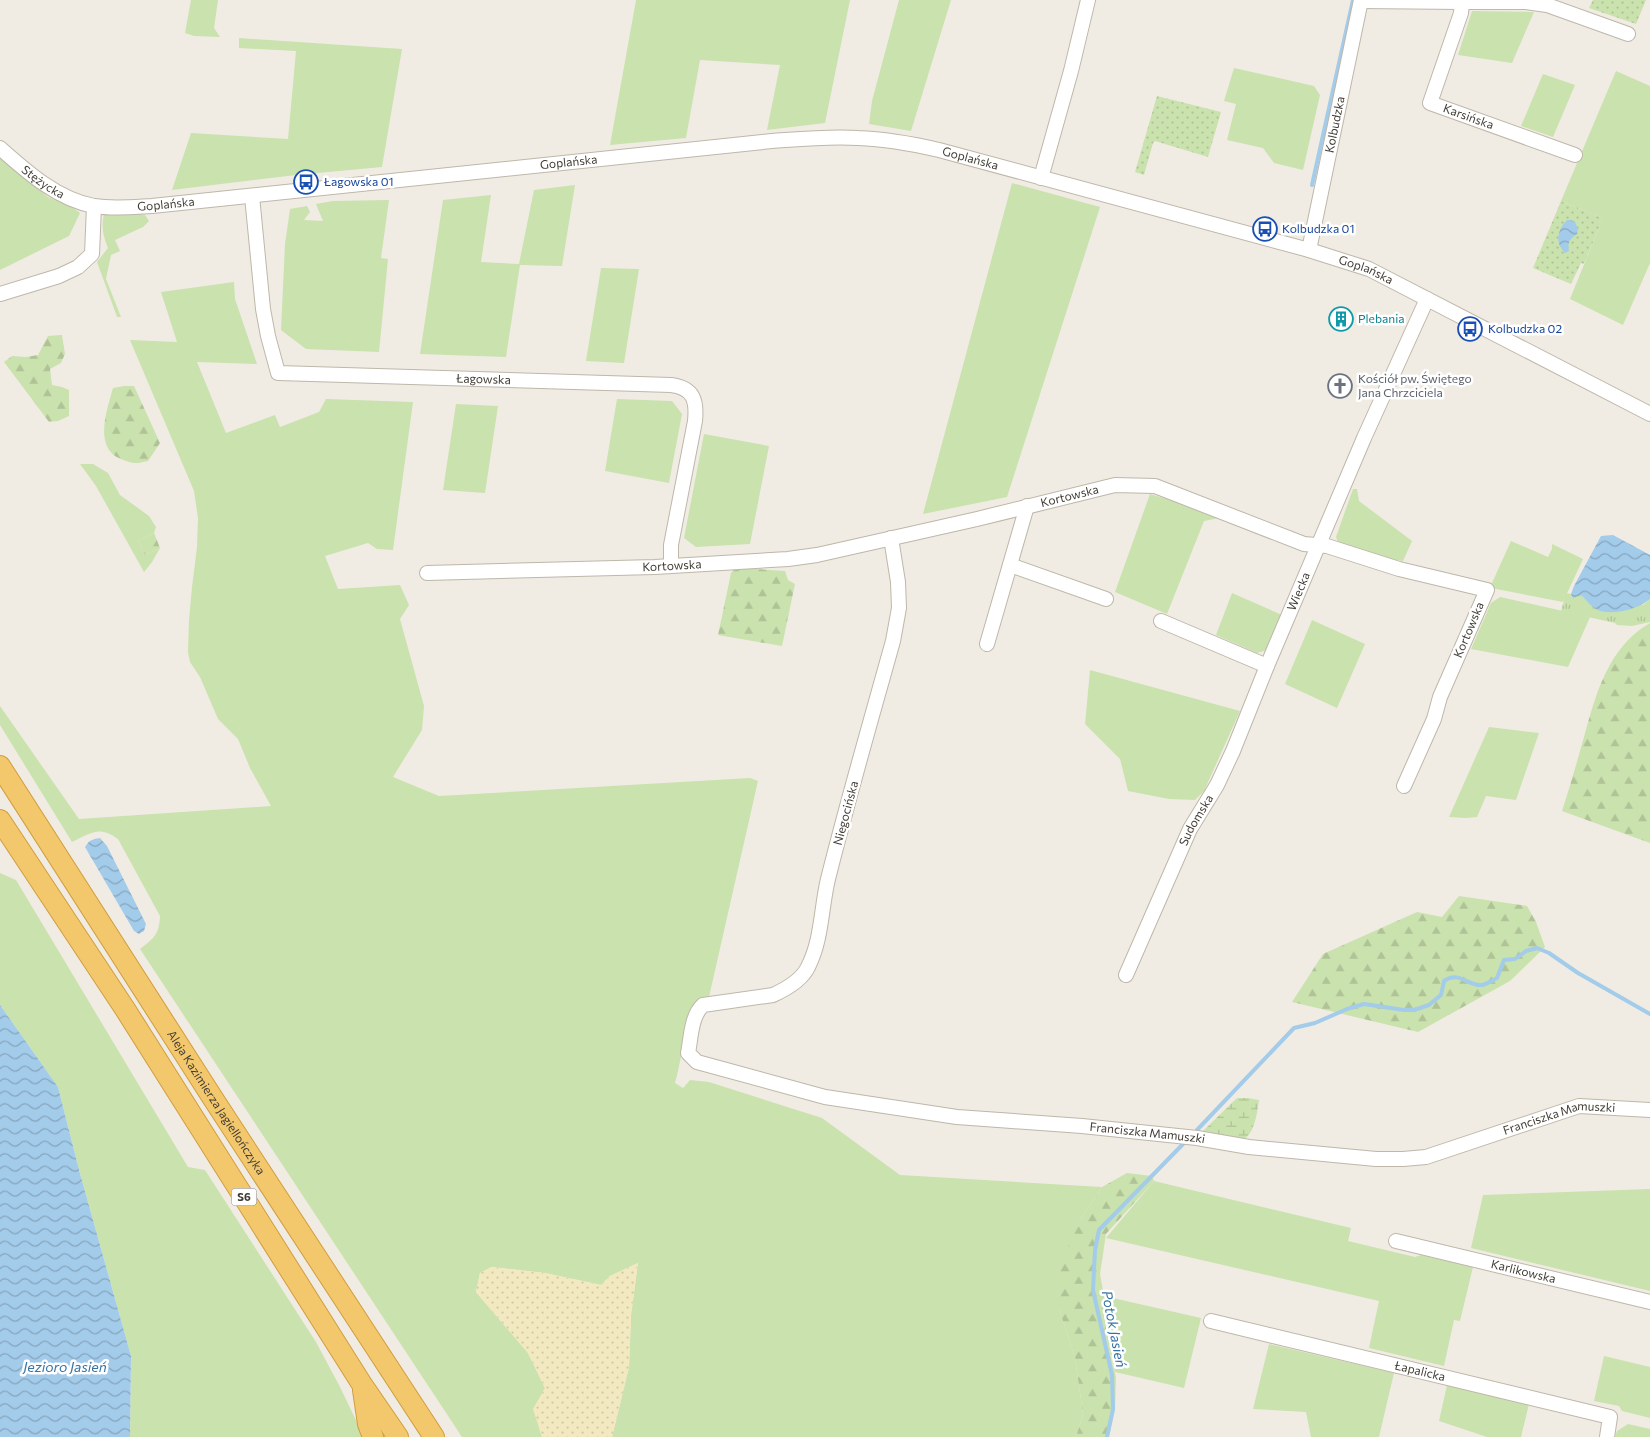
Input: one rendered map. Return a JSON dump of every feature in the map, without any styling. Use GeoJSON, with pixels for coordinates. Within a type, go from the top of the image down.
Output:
{"type":"FeatureCollection","features":[{"type":"Feature","properties":{"kind":"highway","name":"Aleja Kazimierza Jagiellończyka"},"geometry":{"type":"LineString","coordinates":[[0,766],[434,1437]]}},
{"type":"Feature","properties":{"kind":"highway","name":"S6"},"geometry":{"type":"LineString","coordinates":[[0,820],[125,1009],[363,1386],[398,1437]]}},
{"type":"Feature","properties":{"kind":"highway"},"geometry":{"type":"LineString","coordinates":[[363,1386],[368,1424],[373,1437]]}},
{"type":"Feature","properties":{"kind":"street"},"geometry":{"type":"LineString","coordinates":[[1041,178],[1071,71],[1088,0]]}},
{"type":"Feature","properties":{"kind":"street"},"geometry":{"type":"LineString","coordinates":[[1361,0],[1526,2],[1547,5],[1628,34]]}},
{"type":"Feature","properties":{"kind":"street","name":"Kolbudzka"},"geometry":{"type":"LineString","coordinates":[[1309,250],[1361,0]]}},
{"type":"Feature","properties":{"kind":"street","name":"Karsińska"},"geometry":{"type":"LineString","coordinates":[[1462,2],[1461,13],[1430,103],[1576,155]]}},
{"type":"Feature","properties":{"kind":"street","name":"Goplańska"},"geometry":{"type":"LineString","coordinates":[[94,206],[119,208],[152,206],[772,141],[858,138],[911,144],[1309,250],[1369,269],[1650,414]]}},
{"type":"Feature","properties":{"kind":"street","name":"Stężycka"},"geometry":{"type":"LineString","coordinates":[[0,148],[38,180],[58,192],[94,206]]}},
{"type":"Feature","properties":{"kind":"street","name":"Łagowska"},"geometry":{"type":"LineString","coordinates":[[252,196],[263,310],[278,372],[671,385],[690,392],[696,408],[695,421],[671,545],[671,566]]}},
{"type":"Feature","properties":{"kind":"street"},"geometry":{"type":"LineString","coordinates":[[0,294],[59,276],[78,267],[92,254],[94,206]]}},
{"type":"Feature","properties":{"kind":"street","name":"Wiecka"},"geometry":{"type":"LineString","coordinates":[[1267,666],[1376,412],[1427,299]]}},
{"type":"Feature","properties":{"kind":"street","name":"Kortowska"},"geometry":{"type":"LineString","coordinates":[[427,573],[671,566],[788,559],[817,555],[1115,485],[1155,486],[1304,544],[1327,546],[1399,569],[1486,590],[1440,697],[1434,719],[1404,786]]}},
{"type":"Feature","properties":{"kind":"street"},"geometry":{"type":"LineString","coordinates":[[987,644],[1027,506]]}},
{"type":"Feature","properties":{"kind":"street","name":"Niegocińska"},"geometry":{"type":"LineString","coordinates":[[698,1010],[703,1005],[773,994],[783,990],[799,979],[808,968],[817,944],[830,870],[893,641],[899,608],[898,582],[892,538]]}},
{"type":"Feature","properties":{"kind":"street"},"geometry":{"type":"LineString","coordinates":[[1010,565],[1106,599]]}},
{"type":"Feature","properties":{"kind":"street"},"geometry":{"type":"LineString","coordinates":[[1161,621],[1267,666]]}},
{"type":"Feature","properties":{"kind":"street","name":"Sudomska"},"geometry":{"type":"LineString","coordinates":[[1126,975],[1190,828],[1217,785],[1233,751],[1267,666]]}},
{"type":"Feature","properties":{"kind":"street","name":"Franciszka Mamuszki"},"geometry":{"type":"LineString","coordinates":[[698,1010],[688,1053],[696,1062],[825,1097],[957,1117],[1082,1126],[1197,1138],[1249,1147],[1403,1160],[1426,1157],[1579,1106],[1650,1110]]}},
{"type":"Feature","properties":{"kind":"street","name":"Karlikowska"},"geometry":{"type":"LineString","coordinates":[[1396,1241],[1650,1302]]}},
{"type":"Feature","properties":{"kind":"street","name":"Łapalicka"},"geometry":{"type":"LineString","coordinates":[[1211,1321],[1610,1417],[1607,1437]]}},
{"type":"Feature","properties":{"kind":"green space"},"geometry":{"type":"Polygon","coordinates":[[[191,0],[218,0],[214,28],[220,37],[194,36],[185,33],[191,0]]]}},
{"type":"Feature","properties":{"kind":"green space"},"geometry":{"type":"Polygon","coordinates":[[[636,0],[850,0],[825,123],[767,130],[780,65],[700,60],[686,138],[610,145],[636,0]]]}},
{"type":"Feature","properties":{"kind":"green space"},"geometry":{"type":"Polygon","coordinates":[[[899,0],[951,0],[911,131],[869,124],[872,101],[899,0]]]}},
{"type":"Feature","properties":{"kind":"green space"},"geometry":{"type":"Polygon","coordinates":[[[1593,0],[1646,0],[1636,24],[1589,8],[1593,0]]]}},
{"type":"Feature","properties":{"kind":"green space"},"geometry":{"type":"Polygon","coordinates":[[[1472,11],[1534,12],[1512,63],[1458,55],[1472,11]]]}},
{"type":"Feature","properties":{"kind":"green space"},"geometry":{"type":"Polygon","coordinates":[[[239,38],[402,49],[382,167],[172,190],[191,133],[288,139],[296,51],[239,48],[239,38]]]}},
{"type":"Feature","properties":{"kind":"green space"},"geometry":{"type":"Polygon","coordinates":[[[1234,68],[1314,86],[1320,95],[1303,170],[1274,163],[1263,148],[1227,140],[1236,104],[1224,101],[1234,68]]]}},
{"type":"Feature","properties":{"kind":"green space"},"geometry":{"type":"Polygon","coordinates":[[[1616,71],[1650,86],[1650,263],[1623,325],[1570,299],[1603,218],[1561,201],[1616,71]]]}},
{"type":"Feature","properties":{"kind":"green space"},"geometry":{"type":"Polygon","coordinates":[[[1543,74],[1575,85],[1553,137],[1521,126],[1543,74]]]}},
{"type":"Feature","properties":{"kind":"green space"},"geometry":{"type":"Polygon","coordinates":[[[1157,96],[1221,112],[1208,157],[1155,141],[1144,175],[1135,172],[1157,96]]]}},
{"type":"Feature","properties":{"kind":"green space"},"geometry":{"type":"Polygon","coordinates":[[[0,156],[48,197],[80,213],[69,236],[0,270],[0,156]]]}},
{"type":"Feature","properties":{"kind":"green space"},"geometry":{"type":"Polygon","coordinates":[[[1012,183],[1100,207],[1007,497],[923,514],[1012,183]]]}},
{"type":"Feature","properties":{"kind":"green space"},"geometry":{"type":"Polygon","coordinates":[[[575,185],[562,266],[520,265],[506,357],[420,354],[443,200],[491,195],[481,262],[519,264],[534,190],[575,185]]]}},
{"type":"Feature","properties":{"kind":"green space"},"geometry":{"type":"Polygon","coordinates":[[[389,200],[381,258],[388,259],[379,352],[306,349],[281,330],[285,244],[290,209],[307,206],[310,212],[304,220],[323,221],[316,204],[333,201],[389,200]]]}},
{"type":"Feature","properties":{"kind":"green space"},"geometry":{"type":"Polygon","coordinates":[[[1561,201],[1603,218],[1584,264],[1581,263],[1571,284],[1533,268],[1561,201]]]}},
{"type":"Feature","properties":{"kind":"green space"},"geometry":{"type":"Polygon","coordinates":[[[104,214],[141,214],[145,215],[149,221],[143,227],[115,240],[120,251],[111,255],[106,279],[121,317],[117,317],[97,262],[108,248],[103,231],[104,214]]]}},
{"type":"Feature","properties":{"kind":"green space"},"geometry":{"type":"Polygon","coordinates":[[[601,268],[639,269],[624,363],[586,361],[601,268]]]}},
{"type":"Feature","properties":{"kind":"green space"},"geometry":{"type":"Polygon","coordinates":[[[234,282],[235,299],[257,364],[197,362],[226,433],[275,415],[280,427],[319,412],[326,399],[413,402],[393,550],[377,549],[368,543],[325,556],[338,589],[400,585],[409,605],[400,619],[424,706],[422,730],[393,777],[439,796],[750,778],[758,781],[709,997],[696,1005],[692,1013],[675,1083],[683,1088],[690,1080],[709,1082],[822,1118],[900,1175],[1102,1187],[1080,1220],[1059,1309],[1075,1358],[1083,1414],[1076,1437],[612,1437],[629,1367],[631,1315],[638,1263],[610,1276],[601,1285],[545,1273],[492,1267],[480,1273],[476,1292],[528,1353],[545,1388],[534,1409],[542,1437],[462,1437],[140,949],[155,936],[160,916],[118,839],[100,831],[90,833],[72,842],[0,725],[0,706],[79,819],[271,806],[250,768],[238,739],[218,719],[200,677],[190,662],[188,652],[189,620],[197,547],[198,518],[194,491],[130,340],[177,342],[161,292],[234,282]]]}},
{"type":"Feature","properties":{"kind":"green space"},"geometry":{"type":"Polygon","coordinates":[[[62,335],[65,354],[61,363],[50,369],[52,385],[69,390],[69,416],[58,421],[49,422],[4,362],[12,356],[26,357],[38,355],[48,336],[62,335]]]}},
{"type":"Feature","properties":{"kind":"green space"},"geometry":{"type":"Polygon","coordinates":[[[134,386],[160,443],[148,461],[134,463],[125,461],[112,454],[107,446],[104,428],[110,397],[113,388],[134,386]]]}},
{"type":"Feature","properties":{"kind":"green space"},"geometry":{"type":"Polygon","coordinates":[[[617,399],[672,401],[682,414],[669,483],[605,471],[617,399]]]}},
{"type":"Feature","properties":{"kind":"green space"},"geometry":{"type":"Polygon","coordinates":[[[456,404],[498,406],[485,493],[443,490],[456,404]]]}},
{"type":"Feature","properties":{"kind":"green space"},"geometry":{"type":"Polygon","coordinates":[[[704,434],[769,446],[750,544],[696,547],[684,538],[704,434]]]}},
{"type":"Feature","properties":{"kind":"green space"},"geometry":{"type":"Polygon","coordinates":[[[80,464],[93,464],[108,473],[120,495],[149,516],[156,527],[154,533],[138,541],[145,555],[160,548],[144,572],[96,486],[80,464]]]}},
{"type":"Feature","properties":{"kind":"green space"},"geometry":{"type":"Polygon","coordinates":[[[1353,489],[1357,489],[1359,501],[1412,541],[1403,561],[1370,554],[1338,542],[1336,537],[1353,489]]]}},
{"type":"Feature","properties":{"kind":"green space"},"geometry":{"type":"Polygon","coordinates":[[[1150,494],[1219,518],[1204,521],[1167,614],[1115,592],[1150,494]]]}},
{"type":"Feature","properties":{"kind":"green space"},"geometry":{"type":"Polygon","coordinates":[[[154,533],[160,548],[145,555],[138,541],[154,533]]]}},
{"type":"Feature","properties":{"kind":"green space"},"geometry":{"type":"Polygon","coordinates":[[[1511,541],[1548,557],[1552,544],[1583,559],[1563,602],[1491,588],[1476,581],[1492,583],[1511,541]]]}},
{"type":"Feature","properties":{"kind":"green space"},"geometry":{"type":"Polygon","coordinates":[[[735,569],[785,571],[788,580],[795,584],[782,646],[718,635],[731,573],[735,569]]]}},
{"type":"Feature","properties":{"kind":"green space"},"geometry":{"type":"Polygon","coordinates":[[[1232,593],[1282,615],[1267,650],[1257,653],[1216,635],[1232,593]]]}},
{"type":"Feature","properties":{"kind":"green space"},"geometry":{"type":"Polygon","coordinates":[[[1566,593],[1571,594],[1573,597],[1581,595],[1583,597],[1643,605],[1650,599],[1650,622],[1632,626],[1617,625],[1561,611],[1566,593]]]}},
{"type":"Feature","properties":{"kind":"green space"},"geometry":{"type":"Polygon","coordinates":[[[1500,597],[1590,617],[1568,667],[1471,649],[1491,603],[1500,597]]]}},
{"type":"Feature","properties":{"kind":"green space"},"geometry":{"type":"Polygon","coordinates":[[[1312,620],[1365,644],[1337,708],[1285,684],[1312,620]]]}},
{"type":"Feature","properties":{"kind":"green space"},"geometry":{"type":"Polygon","coordinates":[[[1650,623],[1650,843],[1562,811],[1593,704],[1606,673],[1624,645],[1650,623]]]}},
{"type":"Feature","properties":{"kind":"green space"},"geometry":{"type":"Polygon","coordinates":[[[1090,670],[1240,711],[1204,791],[1195,800],[1169,799],[1128,791],[1120,759],[1085,724],[1090,670]]]}},
{"type":"Feature","properties":{"kind":"green space"},"geometry":{"type":"Polygon","coordinates":[[[1489,727],[1539,733],[1516,800],[1486,796],[1477,817],[1449,817],[1489,727]]]}},
{"type":"Feature","properties":{"kind":"green space"},"geometry":{"type":"Polygon","coordinates":[[[0,873],[16,880],[188,1167],[205,1170],[316,1342],[364,1437],[130,1437],[131,1356],[58,1087],[0,1005],[0,873]]]}},
{"type":"Feature","properties":{"kind":"green space"},"geometry":{"type":"Polygon","coordinates":[[[1459,896],[1527,906],[1536,922],[1545,947],[1510,981],[1418,1032],[1292,1002],[1323,954],[1417,912],[1442,917],[1459,896]]]}},
{"type":"Feature","properties":{"kind":"green space"},"geometry":{"type":"Polygon","coordinates":[[[1237,1098],[1259,1100],[1255,1122],[1247,1137],[1243,1140],[1206,1134],[1203,1131],[1237,1098]]]}},
{"type":"Feature","properties":{"kind":"green space"},"geometry":{"type":"Polygon","coordinates":[[[1127,1173],[1152,1176],[1154,1181],[1106,1234],[1100,1274],[1104,1296],[1107,1342],[1116,1377],[1115,1409],[1109,1437],[1076,1437],[1083,1414],[1075,1358],[1059,1309],[1059,1267],[1080,1220],[1102,1187],[1127,1173]]]}},
{"type":"Feature","properties":{"kind":"green space"},"geometry":{"type":"Polygon","coordinates":[[[1154,1181],[1351,1228],[1348,1241],[1415,1257],[1421,1255],[1473,1267],[1460,1321],[1454,1320],[1444,1366],[1369,1348],[1379,1301],[1106,1238],[1154,1181]]]}},
{"type":"Feature","properties":{"kind":"green space"},"geometry":{"type":"Polygon","coordinates":[[[1650,1189],[1650,1291],[1471,1248],[1483,1195],[1650,1189]]]}},
{"type":"Feature","properties":{"kind":"green space"},"geometry":{"type":"Polygon","coordinates":[[[1104,1296],[1201,1318],[1184,1388],[1115,1372],[1107,1342],[1104,1296]]]}},
{"type":"Feature","properties":{"kind":"green space"},"geometry":{"type":"Polygon","coordinates":[[[1269,1344],[1394,1373],[1379,1437],[1311,1437],[1306,1412],[1253,1409],[1269,1344]]]}},
{"type":"Feature","properties":{"kind":"green space"},"geometry":{"type":"Polygon","coordinates":[[[1604,1356],[1650,1367],[1650,1418],[1622,1411],[1619,1406],[1594,1401],[1604,1356]]]}},
{"type":"Feature","properties":{"kind":"green space"},"geometry":{"type":"Polygon","coordinates":[[[1447,1385],[1529,1404],[1521,1437],[1487,1437],[1439,1421],[1447,1385]]]}},
{"type":"Feature","properties":{"kind":"green space"},"geometry":{"type":"Polygon","coordinates":[[[1628,1424],[1650,1429],[1650,1437],[1615,1437],[1617,1431],[1628,1424]]]}},
{"type":"Feature","properties":{"kind":"sand"},"geometry":{"type":"Polygon","coordinates":[[[638,1263],[631,1315],[629,1367],[612,1437],[542,1437],[533,1409],[545,1388],[528,1353],[476,1292],[480,1273],[491,1267],[545,1273],[601,1285],[610,1276],[638,1263]]]}},
{"type":"Feature","properties":{"kind":"water"},"geometry":{"type":"Polygon","coordinates":[[[1567,220],[1575,222],[1578,229],[1577,234],[1569,243],[1569,251],[1565,253],[1560,245],[1558,236],[1567,220]]]}},
{"type":"Feature","properties":{"kind":"water"},"geometry":{"type":"Polygon","coordinates":[[[1613,535],[1650,555],[1650,599],[1632,609],[1609,612],[1594,608],[1581,595],[1573,598],[1571,594],[1601,536],[1613,535]]]}},
{"type":"Feature","properties":{"kind":"water"},"geometry":{"type":"Polygon","coordinates":[[[100,838],[107,846],[146,924],[144,931],[139,934],[134,931],[85,847],[91,840],[100,838]]]}},
{"type":"Feature","properties":{"kind":"water","name":"Jezioro Jasień"},"geometry":{"type":"Polygon","coordinates":[[[0,1005],[58,1087],[131,1356],[130,1437],[0,1437],[0,1005]]]}},
{"type":"Feature","properties":{"kind":"waterway"},"geometry":{"type":"LineString","coordinates":[[1312,185],[1353,0]]}},
{"type":"Feature","properties":{"kind":"waterway"},"geometry":{"type":"LineString","coordinates":[[1197,1130],[1294,1028],[1315,1023],[1364,1004],[1414,1010],[1429,1005],[1441,995],[1444,981],[1455,977],[1472,984],[1482,985],[1497,978],[1504,960],[1515,959],[1526,951],[1537,948],[1549,953],[1578,973],[1650,1014]]}},
{"type":"Feature","properties":{"kind":"waterway","name":"Potok Jasień"},"geometry":{"type":"LineString","coordinates":[[1107,1437],[1113,1409],[1112,1375],[1093,1290],[1095,1250],[1099,1230],[1186,1141]]}},
{"type":"Feature","properties":{"kind":"place","name":"Łagowska 01"},"geometry":{"type":"Point","coordinates":[306,182]}},
{"type":"Feature","properties":{"kind":"place","name":"Kolbudzka 01"},"geometry":{"type":"Point","coordinates":[1265,229]}},
{"type":"Feature","properties":{"kind":"place","name":"Plebania"},"geometry":{"type":"Point","coordinates":[1341,319]}},
{"type":"Feature","properties":{"kind":"place","name":"Kolbudzka 02"},"geometry":{"type":"Point","coordinates":[1470,329]}},
{"type":"Feature","properties":{"kind":"place","name":"Kościół pw. Świętego Jana Chrzciciela"},"geometry":{"type":"Point","coordinates":[1340,386]}}]}
